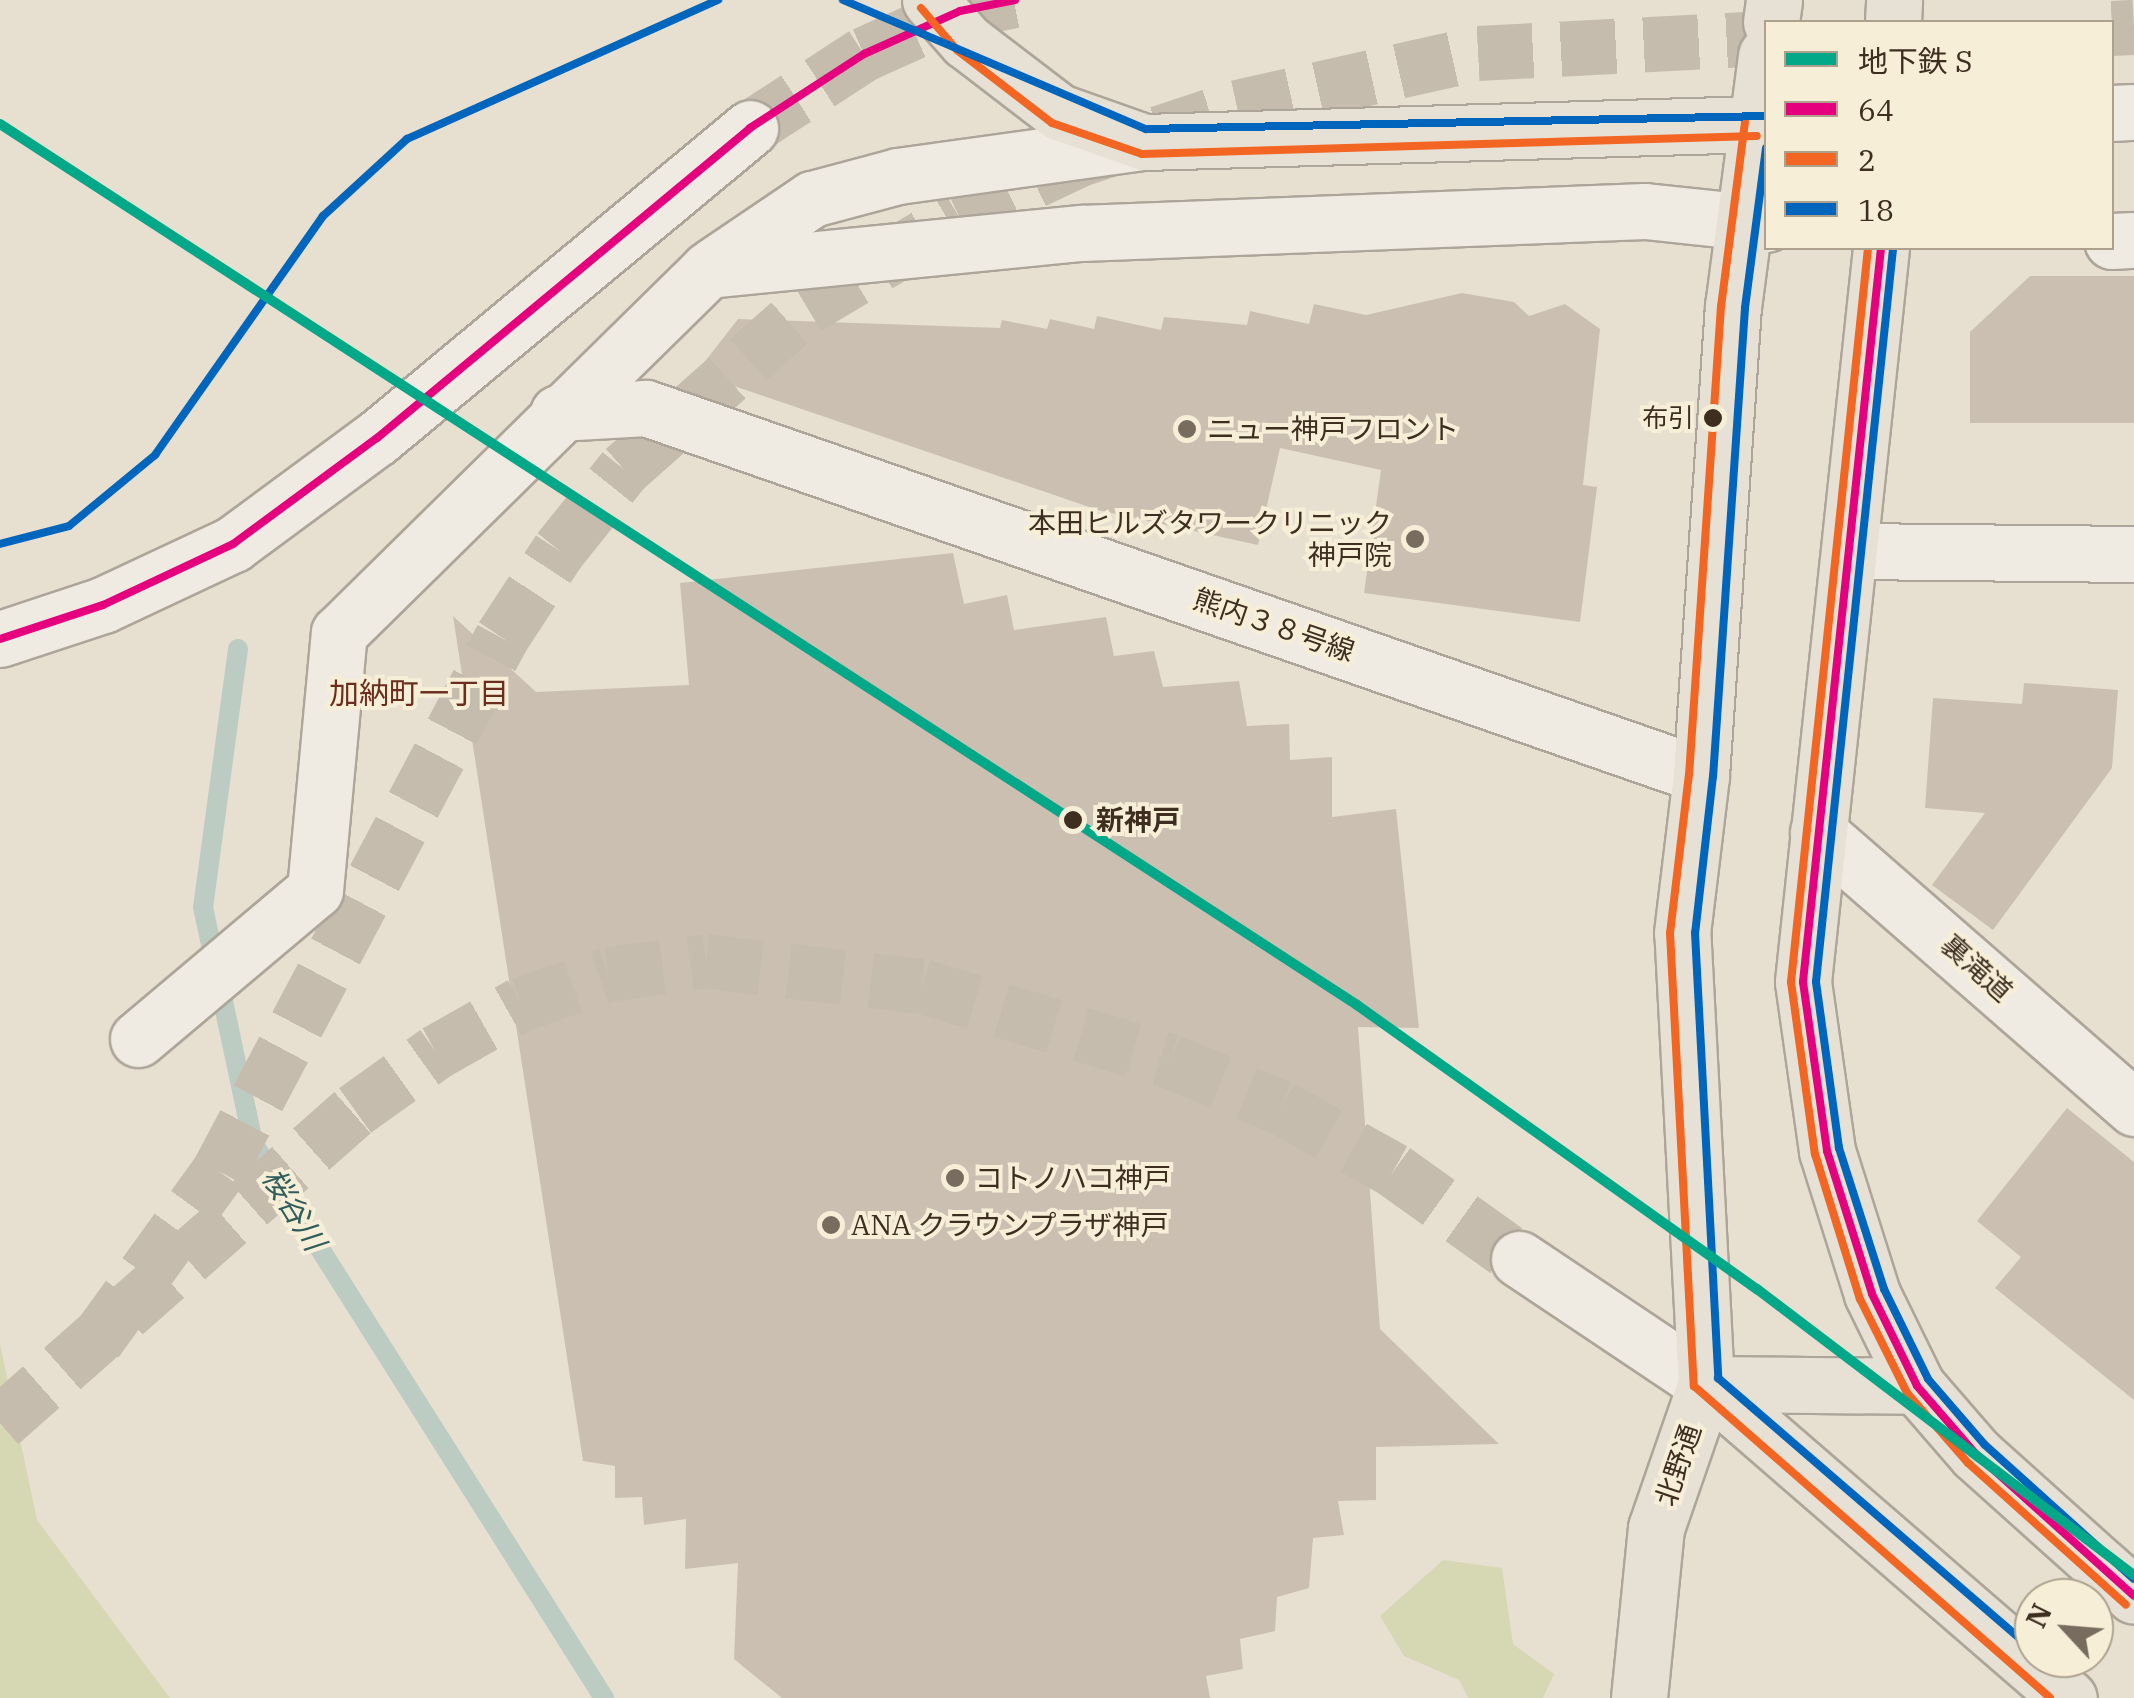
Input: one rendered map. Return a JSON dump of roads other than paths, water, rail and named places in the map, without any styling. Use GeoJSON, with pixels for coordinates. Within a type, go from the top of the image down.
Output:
{"type":"FeatureCollection","features":[{"type":"Feature","properties":{"kind":"main road"},"geometry":{"type":"LineString","coordinates":[[930,0],[966,41],[1059,112],[1144,142],[1762,124]]}},
{"type":"Feature","properties":{"kind":"main road"},"geometry":{"type":"LineString","coordinates":[[1764,90],[1755,223],[1682,933],[1706,1384],[2069,1698]]}},
{"type":"Feature","properties":{"kind":"main road"},"geometry":{"type":"LineString","coordinates":[[1882,250],[1803,982],[1827,1151],[1872,1294],[1918,1386],[1976,1454],[2134,1596]]}},
{"type":"Feature","properties":{"kind":"main road"},"geometry":{"type":"LineString","coordinates":[[1706,1384],[1918,1386]]}},
{"type":"Feature","properties":{"kind":"main road","name":"北野通"},"geometry":{"type":"LineString","coordinates":[[1639,1698],[1656,1528],[1706,1384]]}},
{"type":"Feature","properties":{"kind":"street"},"geometry":{"type":"LineString","coordinates":[[0,639],[103,604],[233,544],[377,438],[750,128]]}},
{"type":"Feature","properties":{"kind":"street"},"geometry":{"type":"LineString","coordinates":[[138,1039],[315,890],[339,633],[558,413],[708,270],[812,199],[898,176],[1144,142]]}},
{"type":"Feature","properties":{"kind":"street"},"geometry":{"type":"LineString","coordinates":[[708,270],[1081,233],[1645,211],[1755,223]]}},
{"type":"Feature","properties":{"kind":"street","name":"熊内３８号線"},"geometry":{"type":"LineString","coordinates":[[558,413],[646,408],[1701,776]]}},
{"type":"Feature","properties":{"kind":"street"},"geometry":{"type":"LineString","coordinates":[[1850,551],[2134,554]]}},
{"type":"Feature","properties":{"kind":"street","name":"裏滝道"},"geometry":{"type":"LineString","coordinates":[[1818,832],[2134,1108]]}},
{"type":"Feature","properties":{"kind":"street"},"geometry":{"type":"LineString","coordinates":[[1519,1259],[1706,1384]]}},
{"type":"Feature","properties":{"kind":"waterway","name":"桜谷川"},"geometry":{"type":"LineString","coordinates":[[238,649],[203,907],[253,1143],[604,1698]]}},
{"type":"Feature","properties":{"kind":"tunnel"},"geometry":{"type":"LineString","coordinates":[[750,128],[864,54],[960,11],[1015,0]]}},
{"type":"Feature","properties":{"kind":"tunnel"},"geometry":{"type":"LineString","coordinates":[[2114,28],[2134,27]]}},
{"type":"Feature","properties":{"kind":"tunnel"},"geometry":{"type":"LineString","coordinates":[[96,1341],[219,1171],[502,637],[559,550],[624,469],[807,307],[959,216],[1080,159],[1237,107],[1478,53],[1764,38]]}},
{"type":"Feature","properties":{"kind":"tunnel"},"geometry":{"type":"LineString","coordinates":[[0,1423],[355,1110],[436,1052],[521,1004],[608,974],[706,961],[922,986],[1170,1061],[1281,1107],[1394,1170],[1519,1259]]}},
{"type":"Feature","properties":{"kind":"metro line","name":"S"},"geometry":{"type":"LineString","coordinates":[[0,124],[1357,1005],[1757,1289],[2134,1575]]}},
{"type":"Feature","properties":{"kind":"place","name":"布引"},"geometry":{"type":"Point","coordinates":[1713,418]}},
{"type":"Feature","properties":{"kind":"place","name":"ニュー神戸フロント"},"geometry":{"type":"Point","coordinates":[1187,429]}},
{"type":"Feature","properties":{"kind":"place","name":"本田ヒルズタワークリニック 神戸院"},"geometry":{"type":"Point","coordinates":[1415,539]}},
{"type":"Feature","properties":{"kind":"place","name":"新神戸"},"geometry":{"type":"Point","coordinates":[1073,820]}},
{"type":"Feature","properties":{"kind":"place","name":"コトノハコ神戸"},"geometry":{"type":"Point","coordinates":[955,1178]}},
{"type":"Feature","properties":{"kind":"place","name":"ANA クラウンプラザ神戸"},"geometry":{"type":"Point","coordinates":[831,1225]}},
{"type":"Feature","properties":{"kind":"district","name":"加納町一丁目"},"geometry":{"type":"Point","coordinates":[419,693]}}]}
